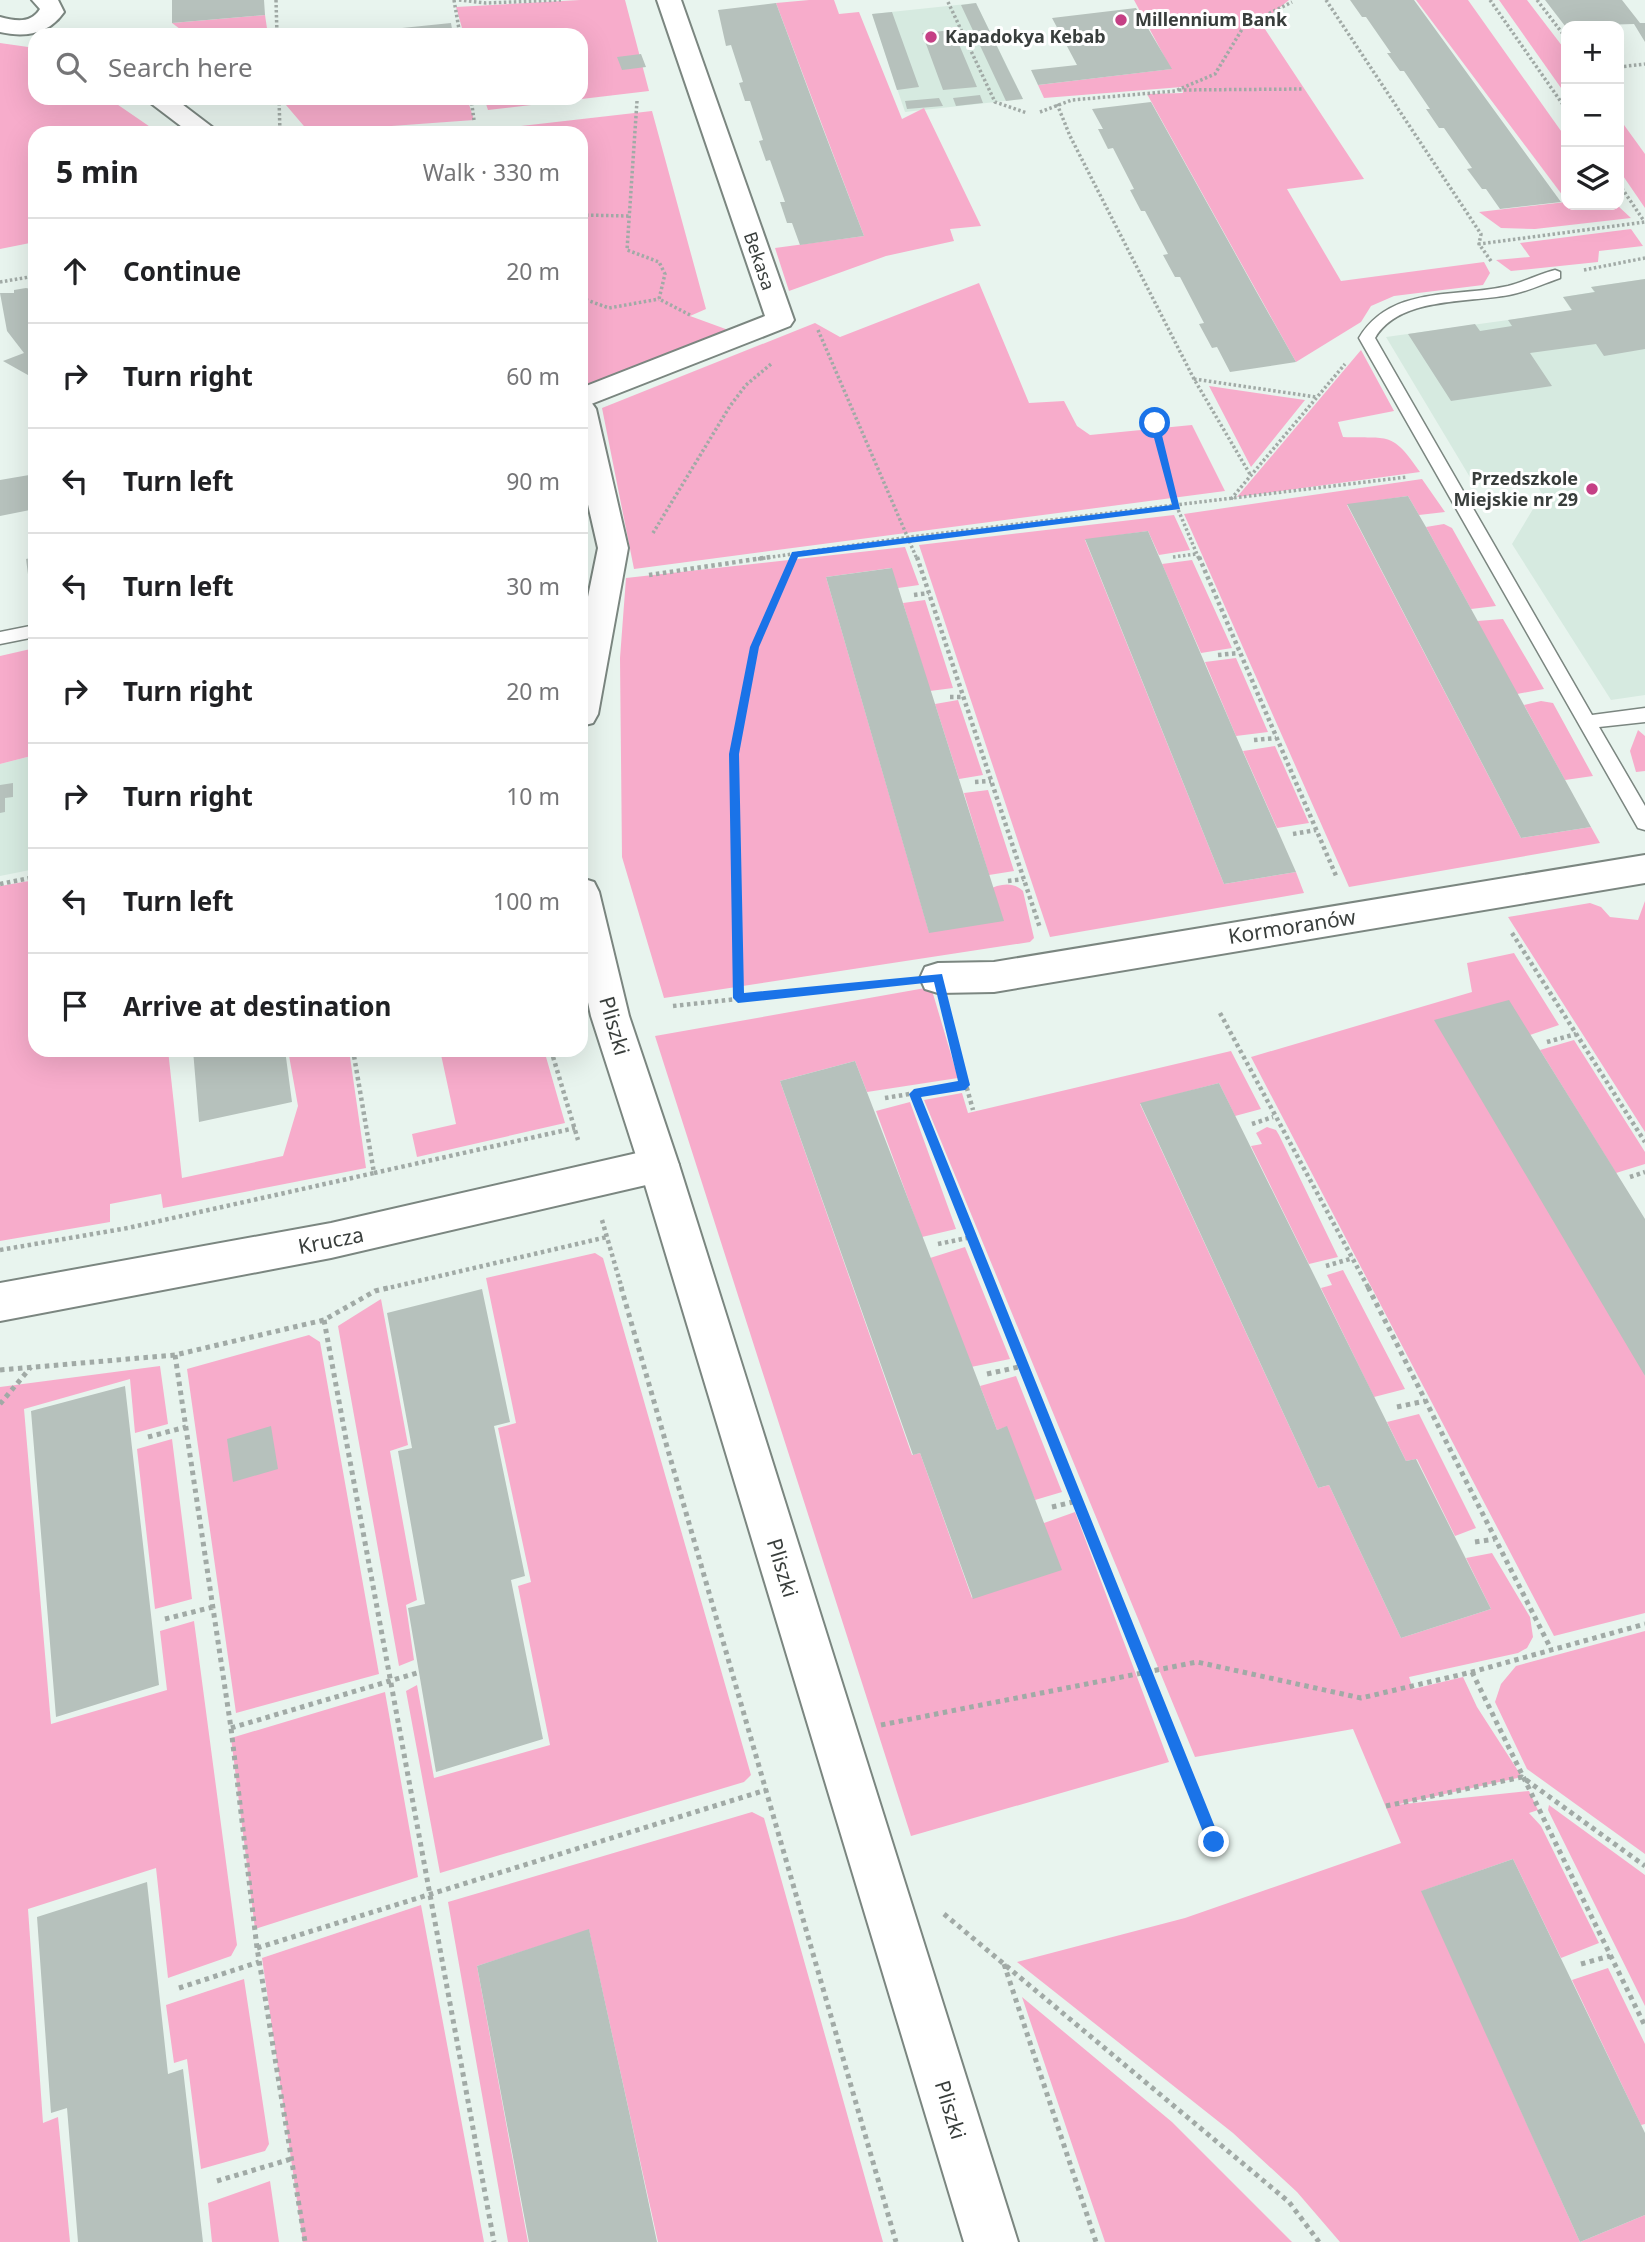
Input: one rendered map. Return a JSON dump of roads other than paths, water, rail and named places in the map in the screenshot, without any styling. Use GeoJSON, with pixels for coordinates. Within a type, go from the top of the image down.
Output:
{"type":"FeatureCollection","features":[{"type":"Feature","properties":{"kind":"street"},"geometry":{"type":"LineString","coordinates":[[44,0],[52,7],[46,28]]}},
{"type":"Feature","properties":{"kind":"street","name":"Bekasa"},"geometry":{"type":"LineString","coordinates":[[588,396],[780,320],[669,0]]}},
{"type":"Feature","properties":{"kind":"street"},"geometry":{"type":"LineString","coordinates":[[3,11],[17,28],[28,29]]}},
{"type":"Feature","properties":{"kind":"street"},"geometry":{"type":"LineString","coordinates":[[167,105],[197,126]]}},
{"type":"Feature","properties":{"kind":"street"},"geometry":{"type":"LineString","coordinates":[[588,440],[612,548],[588,670]]}},
{"type":"Feature","properties":{"kind":"street","name":"Kormoranów"},"geometry":{"type":"LineString","coordinates":[[938,978],[994,977],[1645,869]]}},
{"type":"Feature","properties":{"kind":"street","name":"Pliszki"},"geometry":{"type":"LineString","coordinates":[[588,922],[610,1016],[659,1165],[990,2242]]}},
{"type":"Feature","properties":{"kind":"street","name":"Krucza"},"geometry":{"type":"LineString","coordinates":[[0,1302],[127,1282],[414,1224],[659,1165]]}},
{"type":"Feature","properties":{"kind":"lane"},"geometry":{"type":"LineString","coordinates":[[1555,275],[1510,290],[1404,306],[1376,323],[1367,338],[1645,822]]}},
{"type":"Feature","properties":{"kind":"lane"},"geometry":{"type":"LineString","coordinates":[[0,638],[28,632]]}},
{"type":"Feature","properties":{"kind":"lane"},"geometry":{"type":"LineString","coordinates":[[1588,722],[1645,715]]}},
{"type":"Feature","properties":{"kind":"place","name":"Millennium Bank"},"geometry":{"type":"Point","coordinates":[1121,20]}},
{"type":"Feature","properties":{"kind":"place","name":"Kapadokya Kebab"},"geometry":{"type":"Point","coordinates":[931,37]}},
{"type":"Feature","properties":{"kind":"place","name":"Przedszkole Miejskie nr 29"},"geometry":{"type":"Point","coordinates":[1592,489]}}]}
